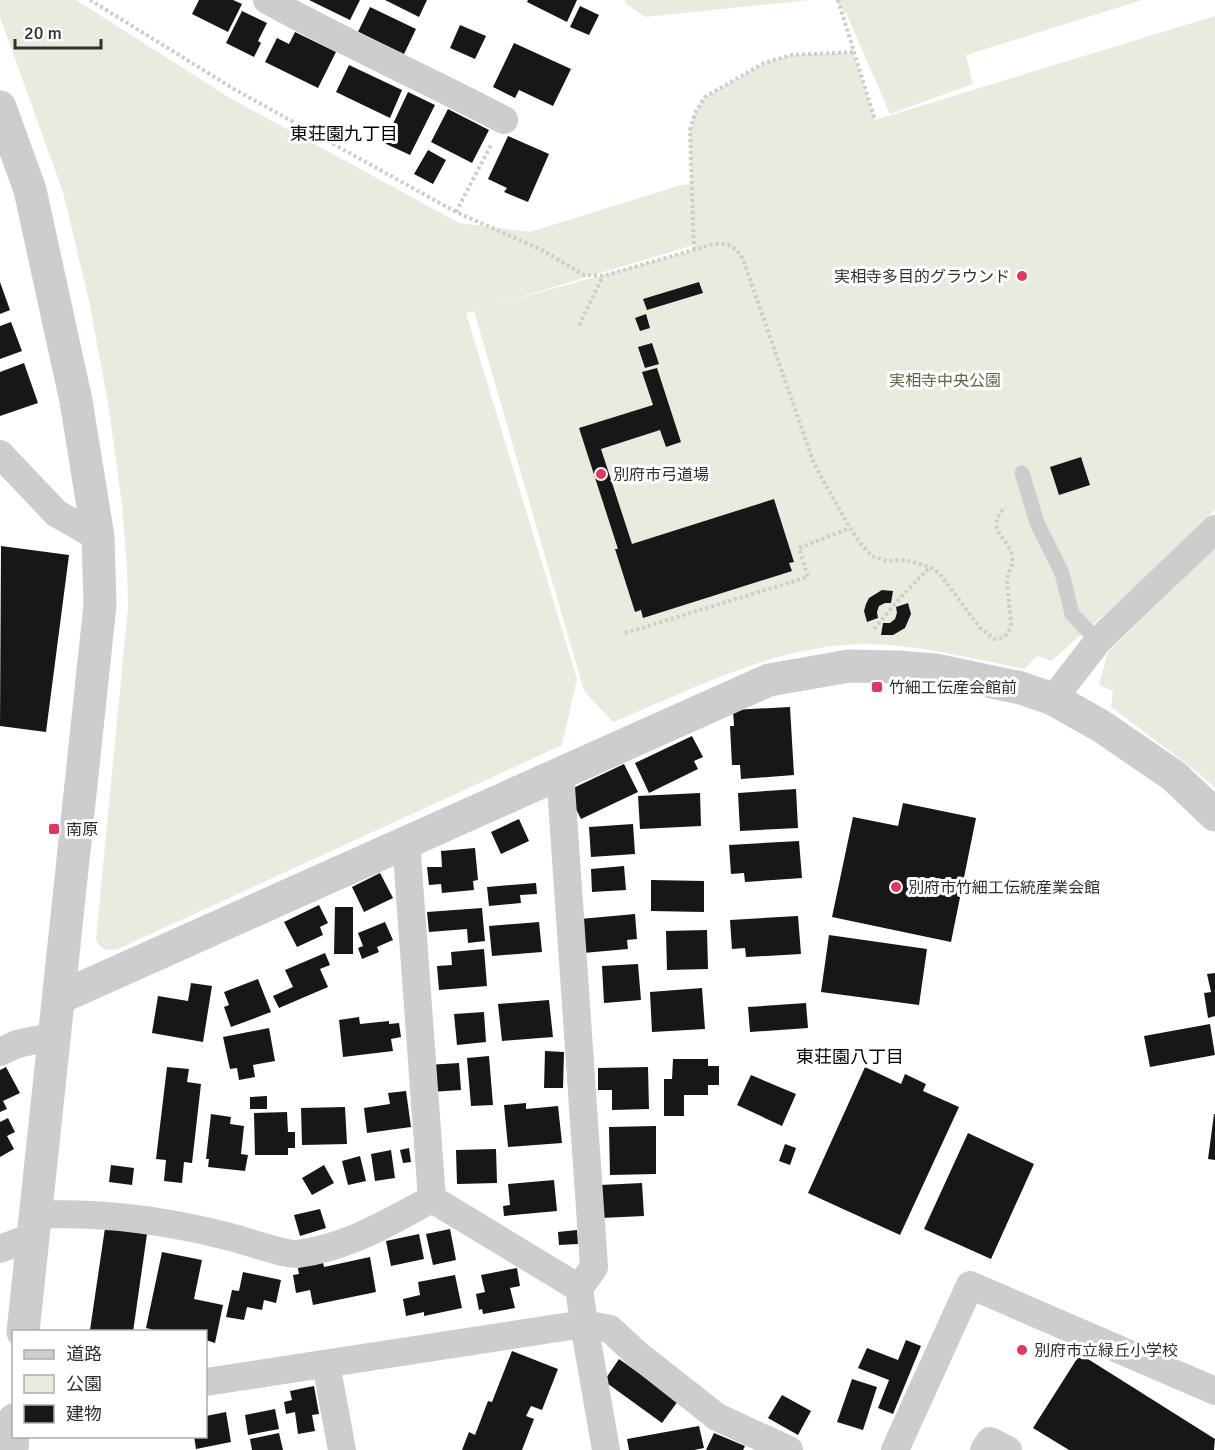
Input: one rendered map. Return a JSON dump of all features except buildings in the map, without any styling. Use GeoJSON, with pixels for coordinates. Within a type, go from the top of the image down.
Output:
{"type":"FeatureCollection","features":[{"type":"Feature","properties":{"kind":"street"},"geometry":{"type":"LineString","coordinates":[[267,0],[504,120]]}},
{"type":"Feature","properties":{"kind":"street"},"geometry":{"type":"LineString","coordinates":[[0,107],[32,201],[76,401],[98,537],[100,605],[23,1330]]}},
{"type":"Feature","properties":{"kind":"street"},"geometry":{"type":"LineString","coordinates":[[0,454],[56,513],[98,537]]}},
{"type":"Feature","properties":{"kind":"street"},"geometry":{"type":"LineString","coordinates":[[1053,699],[1098,641],[1215,529]]}},
{"type":"Feature","properties":{"kind":"street"},"geometry":{"type":"LineString","coordinates":[[58,998],[406,840],[770,680],[849,666],[935,670],[1021,688],[1053,699],[1101,726],[1174,776],[1215,815]]}},
{"type":"Feature","properties":{"kind":"street"},"geometry":{"type":"LineString","coordinates":[[560,772],[594,1267],[579,1288],[606,1450]]}},
{"type":"Feature","properties":{"kind":"street"},"geometry":{"type":"LineString","coordinates":[[406,840],[432,1199]]}},
{"type":"Feature","properties":{"kind":"street"},"geometry":{"type":"LineString","coordinates":[[0,1052],[17,1044],[54,1036]]}},
{"type":"Feature","properties":{"kind":"street"},"geometry":{"type":"LineString","coordinates":[[432,1199],[579,1288]]}},
{"type":"Feature","properties":{"kind":"street"},"geometry":{"type":"LineString","coordinates":[[0,1249],[35,1226],[66,1214],[158,1221],[224,1235],[295,1254],[348,1243],[432,1199]]}},
{"type":"Feature","properties":{"kind":"street"},"geometry":{"type":"LineString","coordinates":[[895,1450],[970,1285],[1215,1391]]}},
{"type":"Feature","properties":{"kind":"street"},"geometry":{"type":"LineString","coordinates":[[207,1382],[584,1324],[610,1329],[717,1417],[789,1450]]}},
{"type":"Feature","properties":{"kind":"street"},"geometry":{"type":"LineString","coordinates":[[326,1364],[342,1450]]}},
{"type":"Feature","properties":{"kind":"street"},"geometry":{"type":"LineString","coordinates":[[984,1450],[990,1441],[1008,1450]]}},
{"type":"Feature","properties":{"kind":"lane"},"geometry":{"type":"LineString","coordinates":[[1022,473],[1037,523],[1062,573],[1072,614],[1098,641]]}},
{"type":"Feature","properties":{"kind":"path"},"geometry":{"type":"LineString","coordinates":[[90,0],[234,89],[456,212],[542,250],[584,275],[603,276],[720,243],[734,247],[739,253],[814,464],[850,528],[872,555],[887,561],[906,560],[930,567],[940,574],[980,628],[988,636],[999,639],[1010,631],[1011,624],[1007,580],[1013,565],[1012,553],[999,536],[997,528],[1000,512],[1006,507]]}},
{"type":"Feature","properties":{"kind":"path"},"geometry":{"type":"LineString","coordinates":[[838,0],[875,120]]}},
{"type":"Feature","properties":{"kind":"path"},"geometry":{"type":"LineString","coordinates":[[694,250],[690,130],[695,113],[705,97],[765,63],[792,55],[853,52]]}},
{"type":"Feature","properties":{"kind":"path"},"geometry":{"type":"LineString","coordinates":[[456,212],[504,120]]}},
{"type":"Feature","properties":{"kind":"path"},"geometry":{"type":"LineString","coordinates":[[579,325],[603,276]]}},
{"type":"Feature","properties":{"kind":"path"},"geometry":{"type":"LineString","coordinates":[[625,633],[808,577],[799,548],[850,528]]}},
{"type":"Feature","properties":{"kind":"path"},"geometry":{"type":"LineString","coordinates":[[874,629],[930,567]]}},
{"type":"Feature","properties":{"kind":"green space","name":"実相寺中央公園"},"geometry":{"type":"Polygon","coordinates":[[[0,0],[76,0],[230,98],[459,223],[530,232],[691,184],[690,130],[695,113],[705,97],[765,63],[792,55],[853,52],[875,120],[1215,16],[1215,510],[1125,597],[1051,661],[1037,656],[1025,669],[904,646],[864,644],[831,646],[767,660],[735,671],[613,722],[584,691],[474,311],[466,313],[577,679],[562,745],[118,949],[104,949],[96,939],[128,607],[122,505],[108,403],[89,301],[63,192],[0,17],[0,0]],[[694,245],[497,304],[694,250],[694,245]]]}},
{"type":"Feature","properties":{"kind":"green space"},"geometry":{"type":"Polygon","coordinates":[[[625,0],[810,0],[645,17],[626,4],[625,0]]]}},
{"type":"Feature","properties":{"kind":"green space"},"geometry":{"type":"Polygon","coordinates":[[[835,0],[1142,0],[966,55],[973,84],[890,114],[847,15],[835,0]]]}},
{"type":"Feature","properties":{"kind":"green space"},"geometry":{"type":"Polygon","coordinates":[[[1215,548],[1215,787],[1111,707],[1113,691],[1099,685],[1108,652],[1215,548]]]}},
{"type":"Feature","properties":{"kind":"place","name":"実相寺多目的グラウンド"},"geometry":{"type":"Point","coordinates":[1022,276]}},
{"type":"Feature","properties":{"kind":"place","name":"別府市弓道場"},"geometry":{"type":"Point","coordinates":[601,474]}},
{"type":"Feature","properties":{"kind":"place","name":"竹細工伝産会館前"},"geometry":{"type":"Point","coordinates":[877,687]}},
{"type":"Feature","properties":{"kind":"place","name":"南原"},"geometry":{"type":"Point","coordinates":[54,829]}},
{"type":"Feature","properties":{"kind":"place","name":"別府市竹細工伝統産業会館"},"geometry":{"type":"Point","coordinates":[896,887]}},
{"type":"Feature","properties":{"kind":"place","name":"別府市立緑丘小学校"},"geometry":{"type":"Point","coordinates":[1022,1350]}},
{"type":"Feature","properties":{"kind":"district","name":"東荘園九丁目"},"geometry":{"type":"Point","coordinates":[344,134]}},
{"type":"Feature","properties":{"kind":"district","name":"東荘園八丁目"},"geometry":{"type":"Point","coordinates":[850,1057]}}]}
